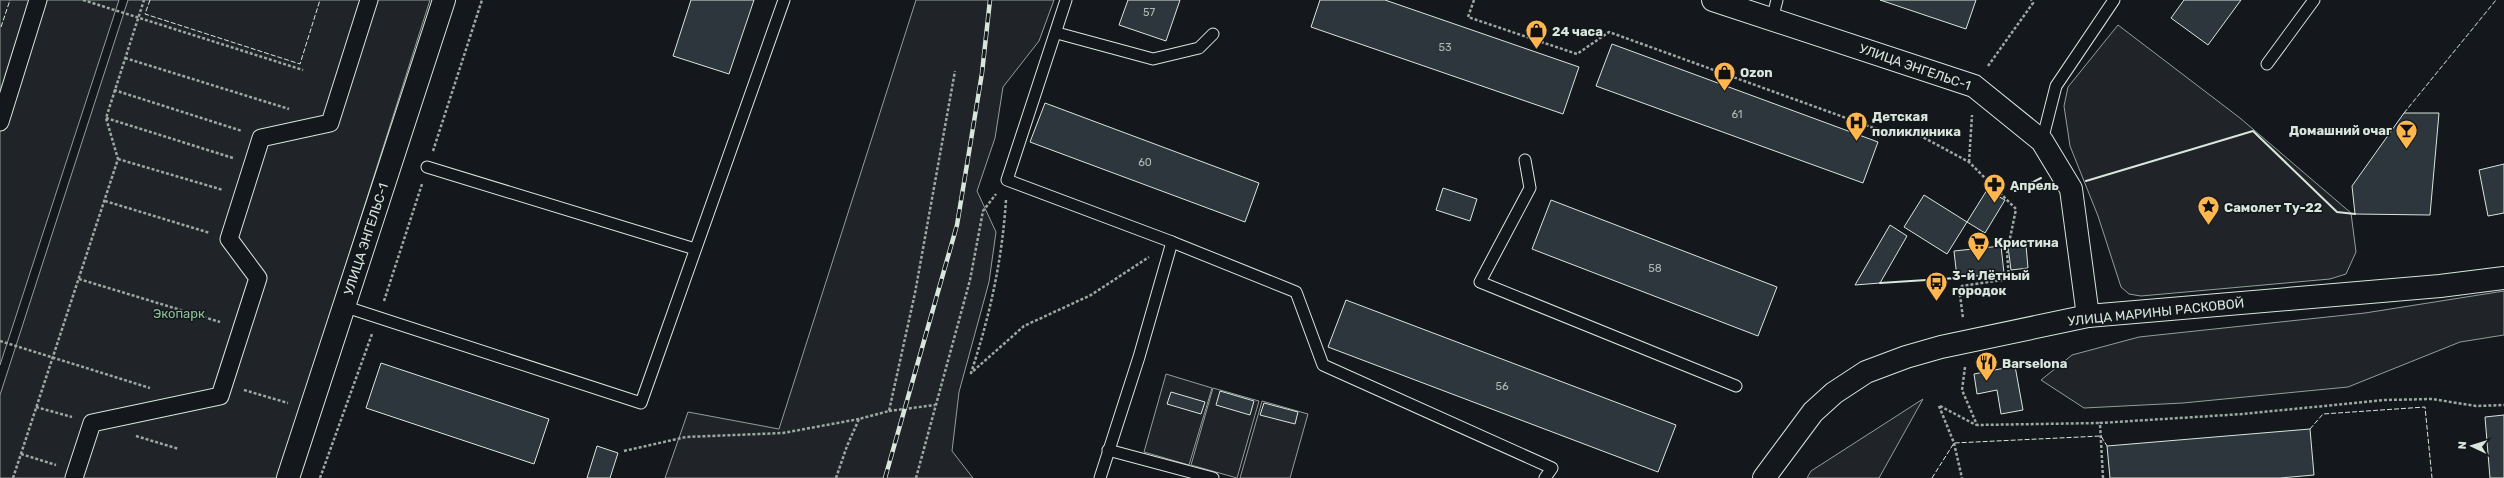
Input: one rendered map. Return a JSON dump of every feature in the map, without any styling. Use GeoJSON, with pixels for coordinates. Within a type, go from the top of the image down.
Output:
{"type":"FeatureCollection","features":[{"type":"Feature","properties":{"kind":"street"},"geometry":{"type":"LineString","coordinates":[[0,122],[38,0]]}},
{"type":"Feature","properties":{"kind":"street"},"geometry":{"type":"LineString","coordinates":[[74,478],[92,423],[220,396],[258,278],[229,239],[262,138],[330,123],[369,0]]}},
{"type":"Feature","properties":{"kind":"street","name":"УЛИЦА ЭНГЕЛЬС-1"},"geometry":{"type":"LineString","coordinates":[[293,477],[310,409],[444,0]]}},
{"type":"Feature","properties":{"kind":"street","name":"УЛИЦА ЭНГЕЛЬС-1"},"geometry":{"type":"LineString","coordinates":[[1713,0],[1774,10],[1974,86],[2042,141],[2071,188],[2088,316]]}},
{"type":"Feature","properties":{"kind":"street","name":"УЛИЦА МАРИНЫ РАСКОВОЙ"},"geometry":{"type":"LineString","coordinates":[[1764,478],[1813,412],[1834,393],[1866,372],[1906,357],[1965,340],[2088,316],[2440,286],[2504,278]]}},
{"type":"Feature","properties":{"kind":"lane"},"geometry":{"type":"LineString","coordinates":[[344,306],[641,403],[784,0]]}},
{"type":"Feature","properties":{"kind":"lane"},"geometry":{"type":"LineString","coordinates":[[1066,0],[1057,33],[1007,180],[1172,242],[1296,292],[1323,365],[1552,468],[1545,478]]}},
{"type":"Feature","properties":{"kind":"lane"},"geometry":{"type":"LineString","coordinates":[[2042,141],[2056,86],[2114,0]]}},
{"type":"Feature","properties":{"kind":"lane"},"geometry":{"type":"LineString","coordinates":[[2267,64],[2314,0]]}},
{"type":"Feature","properties":{"kind":"lane"},"geometry":{"type":"LineString","coordinates":[[1057,33],[1153,59],[1199,48],[1212,34]]}},
{"type":"Feature","properties":{"kind":"lane"},"geometry":{"type":"LineString","coordinates":[[1525,160],[1530,188],[1480,282],[1736,386]]}},
{"type":"Feature","properties":{"kind":"lane"},"geometry":{"type":"LineString","coordinates":[[427,167],[695,249]]}},
{"type":"Feature","properties":{"kind":"lane"},"geometry":{"type":"LineString","coordinates":[[1100,478],[1139,357],[1172,242]]}},
{"type":"Feature","properties":{"kind":"lane"},"geometry":{"type":"LineString","coordinates":[[1108,450],[1213,478]]}},
{"type":"Feature","properties":{"kind":"path"},"geometry":{"type":"LineString","coordinates":[[83,0],[304,70]]}},
{"type":"Feature","properties":{"kind":"path"},"geometry":{"type":"LineString","coordinates":[[14,478],[118,159],[106,118],[144,0]]}},
{"type":"Feature","properties":{"kind":"path"},"geometry":{"type":"LineString","coordinates":[[320,478],[340,418],[379,317],[482,0]]}},
{"type":"Feature","properties":{"kind":"path"},"geometry":{"type":"LineString","coordinates":[[1474,0],[1468,17],[1578,54],[1609,32],[1882,131],[1917,134],[1969,162],[2016,209],[2007,253],[2009,279],[1962,286],[1960,294],[1965,340],[1962,390],[1977,425]]}},
{"type":"Feature","properties":{"kind":"path"},"geometry":{"type":"LineString","coordinates":[[1969,162],[1974,86],[2033,3],[2031,0]]}},
{"type":"Feature","properties":{"kind":"path"},"geometry":{"type":"LineString","coordinates":[[125,58],[291,110]]}},
{"type":"Feature","properties":{"kind":"path"},"geometry":{"type":"LineString","coordinates":[[889,411],[925,239],[955,71]]}},
{"type":"Feature","properties":{"kind":"path"},"geometry":{"type":"LineString","coordinates":[[114,90],[262,138]]}},
{"type":"Feature","properties":{"kind":"path"},"geometry":{"type":"LineString","coordinates":[[106,118],[252,165]]}},
{"type":"Feature","properties":{"kind":"path"},"geometry":{"type":"LineString","coordinates":[[118,159],[242,196]]}},
{"type":"Feature","properties":{"kind":"path"},"geometry":{"type":"LineString","coordinates":[[1007,180],[1002,248],[988,321],[971,373],[1024,326],[1091,296],[1172,242]]}},
{"type":"Feature","properties":{"kind":"path"},"geometry":{"type":"LineString","coordinates":[[916,478],[970,280],[983,211],[1007,180]]}},
{"type":"Feature","properties":{"kind":"path"},"geometry":{"type":"LineString","coordinates":[[105,201],[229,239]]}},
{"type":"Feature","properties":{"kind":"path"},"geometry":{"type":"LineString","coordinates":[[79,279],[220,322]]}},
{"type":"Feature","properties":{"kind":"path"},"geometry":{"type":"LineString","coordinates":[[0,341],[157,390]]}},
{"type":"Feature","properties":{"kind":"path"},"geometry":{"type":"LineString","coordinates":[[224,384],[310,409]]}},
{"type":"Feature","properties":{"kind":"path"},"geometry":{"type":"LineString","coordinates":[[1962,478],[1954,443],[1939,406],[1977,425],[2100,422],[2243,414],[2384,400],[2432,400],[2476,406],[2504,405]]}},
{"type":"Feature","properties":{"kind":"path"},"geometry":{"type":"LineString","coordinates":[[624,451],[686,437],[783,433],[859,419],[889,411],[935,405]]}},
{"type":"Feature","properties":{"kind":"path"},"geometry":{"type":"LineString","coordinates":[[836,478],[847,446],[859,419]]}},
{"type":"Feature","properties":{"kind":"path"},"geometry":{"type":"LineString","coordinates":[[2100,422],[2103,478]]}},
{"type":"Feature","properties":{"kind":"green space"},"geometry":{"type":"Polygon","coordinates":[[[0,0],[119,0],[0,365],[0,0]]]}},
{"type":"Feature","properties":{"kind":"green space","name":"Экопарк"},"geometry":{"type":"Polygon","coordinates":[[[128,0],[430,0],[278,478],[0,478],[0,395],[128,0]]]}},
{"type":"Feature","properties":{"kind":"green space"},"geometry":{"type":"Polygon","coordinates":[[[916,0],[1054,0],[1039,41],[1003,87],[995,138],[977,191],[996,232],[989,282],[959,392],[952,451],[973,478],[665,478],[688,412],[779,429],[916,0]]]}},
{"type":"Feature","properties":{"kind":"green space"},"geometry":{"type":"Polygon","coordinates":[[[2118,25],[2240,118],[2351,213],[2356,252],[2346,274],[2330,279],[2141,296],[2129,294],[2121,287],[2098,216],[2070,146],[2064,106],[2068,87],[2118,25]]]}},
{"type":"Feature","properties":{"kind":"green space"},"geometry":{"type":"Polygon","coordinates":[[[2504,291],[2504,335],[2460,342],[2348,387],[2183,403],[2084,408],[2041,380],[2072,355],[2139,337],[2365,313],[2504,291]]]}},
{"type":"Feature","properties":{"kind":"green space"},"geometry":{"type":"Polygon","coordinates":[[[1166,374],[1212,388],[1189,465],[1144,452],[1166,374]]]}},
{"type":"Feature","properties":{"kind":"green space"},"geometry":{"type":"Polygon","coordinates":[[[1213,388],[1259,401],[1237,478],[1191,465],[1213,388]]]}},
{"type":"Feature","properties":{"kind":"green space"},"geometry":{"type":"Polygon","coordinates":[[[1923,399],[1879,478],[1807,478],[1811,471],[1923,399]]]}},
{"type":"Feature","properties":{"kind":"green space"},"geometry":{"type":"Polygon","coordinates":[[[1262,401],[1308,414],[1290,478],[1240,478],[1262,401]]]}},
{"type":"Feature","properties":{"kind":"building"},"geometry":{"type":"Polygon","coordinates":[[[691,0],[754,0],[729,74],[673,56],[691,0]]]}},
{"type":"Feature","properties":{"kind":"building"},"geometry":{"type":"Polygon","coordinates":[[[1128,0],[1180,0],[1166,41],[1119,25],[1128,0]]]}},
{"type":"Feature","properties":{"kind":"building"},"geometry":{"type":"Polygon","coordinates":[[[1320,0],[1385,0],[1579,67],[1563,114],[1311,27],[1320,0]]]}},
{"type":"Feature","properties":{"kind":"building"},"geometry":{"type":"Polygon","coordinates":[[[1880,0],[1976,0],[1966,29],[1880,0]]]}},
{"type":"Feature","properties":{"kind":"building"},"geometry":{"type":"Polygon","coordinates":[[[2184,0],[2241,0],[2208,45],[2171,18],[2184,0]]]}},
{"type":"Feature","properties":{"kind":"building"},"geometry":{"type":"Polygon","coordinates":[[[1612,44],[1878,142],[1863,183],[1596,86],[1612,44]]]}},
{"type":"Feature","properties":{"kind":"building"},"geometry":{"type":"Polygon","coordinates":[[[1045,103],[1259,183],[1245,222],[1030,142],[1045,103]]]}},
{"type":"Feature","properties":{"kind":"building","name":"Домашний очаг"},"geometry":{"type":"Polygon","coordinates":[[[2404,113],[2439,113],[2430,215],[2355,214],[2352,186],[2404,113]]]}},
{"type":"Feature","properties":{"kind":"building"},"geometry":{"type":"Polygon","coordinates":[[[2504,164],[2504,213],[2488,216],[2479,170],[2504,164]]]}},
{"type":"Feature","properties":{"kind":"building"},"geometry":{"type":"Polygon","coordinates":[[[1443,188],[1477,199],[1470,221],[1436,210],[1443,188]]]}},
{"type":"Feature","properties":{"kind":"building"},"geometry":{"type":"Polygon","coordinates":[[[1987,190],[2005,200],[1985,233],[1967,222],[1987,190]]]}},
{"type":"Feature","properties":{"kind":"building"},"geometry":{"type":"Polygon","coordinates":[[[1924,195],[1967,222],[1947,254],[1904,227],[1924,195]]]}},
{"type":"Feature","properties":{"kind":"building"},"geometry":{"type":"Polygon","coordinates":[[[1551,200],[1777,287],[1758,336],[1532,249],[1551,200]]]}},
{"type":"Feature","properties":{"kind":"building"},"geometry":{"type":"Polygon","coordinates":[[[1890,225],[1907,236],[1880,283],[1855,285],[1890,225]]]}},
{"type":"Feature","properties":{"kind":"building"},"geometry":{"type":"Polygon","coordinates":[[[2026,245],[2028,268],[2011,270],[2008,247],[2026,245]]]}},
{"type":"Feature","properties":{"kind":"building"},"geometry":{"type":"Polygon","coordinates":[[[2001,246],[2004,273],[1957,278],[1954,251],[2001,246]]]}},
{"type":"Feature","properties":{"kind":"building"},"geometry":{"type":"Polygon","coordinates":[[[1346,300],[1676,425],[1658,472],[1328,347],[1346,300]]]}},
{"type":"Feature","properties":{"kind":"building"},"geometry":{"type":"Polygon","coordinates":[[[381,363],[549,419],[534,464],[366,408],[381,363]]]}},
{"type":"Feature","properties":{"kind":"building"},"geometry":{"type":"Polygon","coordinates":[[[2015,366],[2023,410],[2001,414],[1997,390],[1977,394],[1974,374],[2015,366]]]}},
{"type":"Feature","properties":{"kind":"building"},"geometry":{"type":"Polygon","coordinates":[[[1220,391],[1254,401],[1250,415],[1216,405],[1220,391]]]}},
{"type":"Feature","properties":{"kind":"building"},"geometry":{"type":"Polygon","coordinates":[[[1171,392],[1205,402],[1201,414],[1167,404],[1171,392]]]}},
{"type":"Feature","properties":{"kind":"building"},"geometry":{"type":"Polygon","coordinates":[[[1264,403],[1298,412],[1295,424],[1260,415],[1264,403]]]}},
{"type":"Feature","properties":{"kind":"building"},"geometry":{"type":"Polygon","coordinates":[[[2504,415],[2504,478],[2490,478],[2485,417],[2504,415]]]}},
{"type":"Feature","properties":{"kind":"building"},"geometry":{"type":"Polygon","coordinates":[[[2310,429],[2314,475],[2280,478],[2110,478],[2107,446],[2310,429]]]}},
{"type":"Feature","properties":{"kind":"building"},"geometry":{"type":"Polygon","coordinates":[[[597,446],[618,453],[610,478],[587,478],[597,446]]]}},
{"type":"Feature","properties":{"kind":"railway"},"geometry":{"type":"LineString","coordinates":[[885,478],[957,225],[982,73],[990,0]]}},
{"type":"Feature","properties":{"kind":"fence"},"geometry":{"type":"LineString","coordinates":[[1,27],[10,0]]}},
{"type":"Feature","properties":{"kind":"fence"},"geometry":{"type":"LineString","coordinates":[[150,0],[145,14],[300,64],[320,0]]}},
{"type":"Feature","properties":{"kind":"fence"},"geometry":{"type":"LineString","coordinates":[[2404,113],[2496,0]]}},
{"type":"Feature","properties":{"kind":"fence"},"geometry":{"type":"LineString","coordinates":[[2310,429],[2323,414],[2425,407],[2432,478]]}},
{"type":"Feature","properties":{"kind":"fence"},"geometry":{"type":"LineString","coordinates":[[1932,478],[1954,443],[2101,436],[2107,446]]}},
{"type":"Feature","properties":{"kind":"wall"},"geometry":{"type":"LineString","coordinates":[[2086,181],[2253,131],[2337,212],[2355,214]]}},
{"type":"Feature","properties":{"kind":"wall"},"geometry":{"type":"LineString","coordinates":[[2015,191],[2041,178]]}},
{"type":"Feature","properties":{"kind":"wall"},"geometry":{"type":"LineString","coordinates":[[1880,283],[1957,278]]}},
{"type":"Feature","properties":{"kind":"place","name":"24 часа"},"geometry":{"type":"Point","coordinates":[1537,50]}},
{"type":"Feature","properties":{"kind":"place","name":"Ozon"},"geometry":{"type":"Point","coordinates":[1725,92]}},
{"type":"Feature","properties":{"kind":"place","name":"Детская поликлиника"},"geometry":{"type":"Point","coordinates":[1857,142]}},
{"type":"Feature","properties":{"kind":"place","name":"Домашний очаг"},"geometry":{"type":"Point","coordinates":[2407,150]}},
{"type":"Feature","properties":{"kind":"place","name":"Апрель"},"geometry":{"type":"Point","coordinates":[1995,204]}},
{"type":"Feature","properties":{"kind":"place","name":"Самолет Ту-22"},"geometry":{"type":"Point","coordinates":[2208,226]}},
{"type":"Feature","properties":{"kind":"place","name":"Кристина"},"geometry":{"type":"Point","coordinates":[1979,262]}},
{"type":"Feature","properties":{"kind":"place","name":"3-й Лётный городок"},"geometry":{"type":"Point","coordinates":[1937,302]}},
{"type":"Feature","properties":{"kind":"place","name":"Barselona"},"geometry":{"type":"Point","coordinates":[1987,382]}}]}
